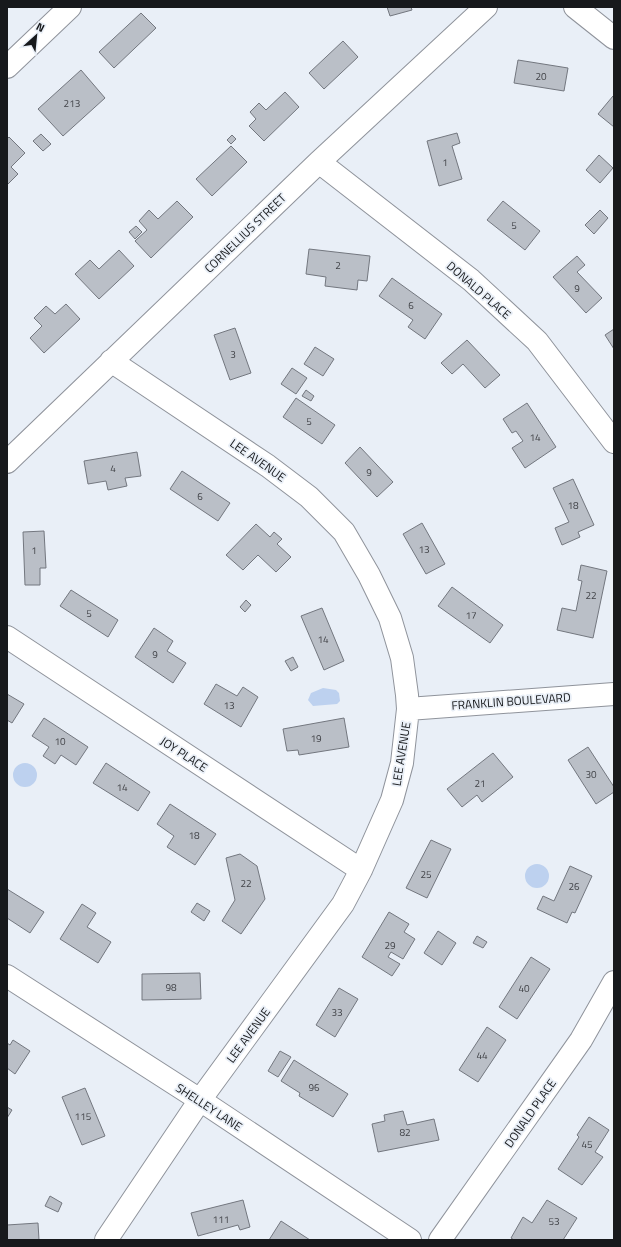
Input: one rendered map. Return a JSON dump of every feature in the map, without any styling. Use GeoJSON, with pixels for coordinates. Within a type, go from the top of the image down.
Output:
{"type":"FeatureCollection","features":[{"type":"Feature","properties":{"kind":"street"},"geometry":{"type":"LineString","coordinates":[[7,67],[70,7]]}},
{"type":"Feature","properties":{"kind":"street","name":"CORNELLIUS STREET"},"geometry":{"type":"LineString","coordinates":[[7,462],[319,162],[486,7]]}},
{"type":"Feature","properties":{"kind":"street"},"geometry":{"type":"LineString","coordinates":[[575,7],[614,38]]}},
{"type":"Feature","properties":{"kind":"street","name":"DONALD PLACE"},"geometry":{"type":"LineString","coordinates":[[319,162],[471,280],[537,341],[614,442]]}},
{"type":"Feature","properties":{"kind":"street","name":"LEE AVENUE"},"geometry":{"type":"LineString","coordinates":[[106,1240],[200,1100],[342,904],[361,870],[392,800],[402,763],[408,709],[402,658],[390,618],[369,575],[344,532],[310,497],[268,466],[111,361]]}},
{"type":"Feature","properties":{"kind":"street","name":"JOY PLACE"},"geometry":{"type":"LineString","coordinates":[[7,637],[361,870]]}},
{"type":"Feature","properties":{"kind":"street","name":"FRANKLIN BOULEVARD"},"geometry":{"type":"LineString","coordinates":[[408,709],[614,694]]}},
{"type":"Feature","properties":{"kind":"street","name":"SHELLEY LANE"},"geometry":{"type":"LineString","coordinates":[[7,976],[200,1100],[410,1240]]}},
{"type":"Feature","properties":{"kind":"street","name":"DONALD PLACE"},"geometry":{"type":"LineString","coordinates":[[440,1240],[581,1040],[614,982]]}},
{"type":"Feature","properties":{"kind":"water"},"geometry":{"type":"Polygon","coordinates":[[[323,688],[336,690],[339,693],[340,701],[337,704],[313,706],[308,700],[311,693],[323,688]]]}},
{"type":"Feature","properties":{"kind":"water"},"geometry":{"type":"Polygon","coordinates":[[[25,763],[30,764],[36,770],[36,780],[30,786],[25,787],[20,786],[14,780],[13,775],[14,770],[20,764],[25,763]]]}},
{"type":"Feature","properties":{"kind":"water"},"geometry":{"type":"Polygon","coordinates":[[[537,864],[546,867],[549,876],[546,885],[537,888],[528,885],[525,876],[528,867],[537,864]]]}},
{"type":"Feature","properties":{"kind":"building"},"geometry":{"type":"Polygon","coordinates":[[[387,7],[411,7],[412,10],[390,16],[387,7]]]}},
{"type":"Feature","properties":{"kind":"building"},"geometry":{"type":"Polygon","coordinates":[[[141,13],[156,28],[114,68],[99,52],[141,13]]]}},
{"type":"Feature","properties":{"kind":"building"},"geometry":{"type":"Polygon","coordinates":[[[343,41],[358,57],[324,89],[309,73],[343,41]]]}},
{"type":"Feature","properties":{"kind":"building"},"geometry":{"type":"Polygon","coordinates":[[[518,60],[568,68],[564,91],[514,83],[518,60]]]}},
{"type":"Feature","properties":{"kind":"building"},"geometry":{"type":"Polygon","coordinates":[[[81,70],[105,98],[63,136],[38,109],[81,70]]]}},
{"type":"Feature","properties":{"kind":"building"},"geometry":{"type":"Polygon","coordinates":[[[285,92],[299,107],[264,141],[249,126],[256,119],[250,112],[259,103],[266,110],[285,92]]]}},
{"type":"Feature","properties":{"kind":"building"},"geometry":{"type":"Polygon","coordinates":[[[613,96],[614,97],[614,127],[598,114],[613,96]]]}},
{"type":"Feature","properties":{"kind":"building"},"geometry":{"type":"Polygon","coordinates":[[[457,133],[460,143],[452,146],[462,179],[439,186],[427,141],[457,133]]]}},
{"type":"Feature","properties":{"kind":"building"},"geometry":{"type":"Polygon","coordinates":[[[41,134],[51,144],[43,151],[33,141],[41,134]]]}},
{"type":"Feature","properties":{"kind":"building"},"geometry":{"type":"Polygon","coordinates":[[[232,135],[236,139],[231,144],[227,140],[232,135]]]}},
{"type":"Feature","properties":{"kind":"building"},"geometry":{"type":"Polygon","coordinates":[[[9,137],[25,153],[11,167],[18,174],[7,185],[7,139],[9,137]]]}},
{"type":"Feature","properties":{"kind":"building"},"geometry":{"type":"Polygon","coordinates":[[[231,146],[247,162],[212,196],[196,179],[231,146]]]}},
{"type":"Feature","properties":{"kind":"building"},"geometry":{"type":"Polygon","coordinates":[[[599,155],[613,168],[600,183],[586,170],[599,155]]]}},
{"type":"Feature","properties":{"kind":"building"},"geometry":{"type":"Polygon","coordinates":[[[177,201],[193,217],[151,258],[135,241],[147,230],[139,221],[149,210],[158,219],[177,201]]]}},
{"type":"Feature","properties":{"kind":"building"},"geometry":{"type":"Polygon","coordinates":[[[503,201],[540,231],[525,250],[487,220],[503,201]]]}},
{"type":"Feature","properties":{"kind":"building"},"geometry":{"type":"Polygon","coordinates":[[[600,210],[608,218],[594,234],[585,225],[600,210]]]}},
{"type":"Feature","properties":{"kind":"building"},"geometry":{"type":"Polygon","coordinates":[[[136,226],[142,232],[135,239],[129,232],[136,226]]]}},
{"type":"Feature","properties":{"kind":"building"},"geometry":{"type":"Polygon","coordinates":[[[309,249],[370,256],[367,281],[358,280],[357,290],[325,286],[326,277],[306,274],[309,249]]]}},
{"type":"Feature","properties":{"kind":"building"},"geometry":{"type":"Polygon","coordinates":[[[119,250],[134,266],[99,299],[75,274],[90,260],[99,269],[119,250]]]}},
{"type":"Feature","properties":{"kind":"building"},"geometry":{"type":"Polygon","coordinates":[[[577,256],[585,265],[577,272],[602,298],[586,313],[553,277],[577,256]]]}},
{"type":"Feature","properties":{"kind":"building"},"geometry":{"type":"Polygon","coordinates":[[[392,278],[442,314],[425,339],[408,327],[413,320],[379,296],[392,278]]]}},
{"type":"Feature","properties":{"kind":"building"},"geometry":{"type":"Polygon","coordinates":[[[66,304],[80,319],[44,353],[30,338],[42,326],[34,318],[46,306],[55,314],[66,304]]]}},
{"type":"Feature","properties":{"kind":"building"},"geometry":{"type":"Polygon","coordinates":[[[235,328],[251,373],[230,380],[214,335],[235,328]]]}},
{"type":"Feature","properties":{"kind":"building"},"geometry":{"type":"Polygon","coordinates":[[[614,329],[614,349],[605,335],[614,329]]]}},
{"type":"Feature","properties":{"kind":"building"},"geometry":{"type":"Polygon","coordinates":[[[467,340],[500,375],[485,388],[463,364],[452,374],[441,363],[467,340]]]}},
{"type":"Feature","properties":{"kind":"building"},"geometry":{"type":"Polygon","coordinates":[[[315,347],[334,359],[323,376],[304,364],[315,347]]]}},
{"type":"Feature","properties":{"kind":"building"},"geometry":{"type":"Polygon","coordinates":[[[292,368],[307,378],[296,394],[281,384],[292,368]]]}},
{"type":"Feature","properties":{"kind":"building"},"geometry":{"type":"Polygon","coordinates":[[[306,390],[314,396],[311,401],[302,396],[306,390]]]}},
{"type":"Feature","properties":{"kind":"building"},"geometry":{"type":"Polygon","coordinates":[[[296,398],[335,425],[322,444],[283,417],[296,398]]]}},
{"type":"Feature","properties":{"kind":"building"},"geometry":{"type":"Polygon","coordinates":[[[527,403],[556,447],[525,468],[512,448],[523,441],[516,431],[512,433],[503,419],[527,403]]]}},
{"type":"Feature","properties":{"kind":"building"},"geometry":{"type":"Polygon","coordinates":[[[360,447],[393,482],[377,497],[345,463],[360,447]]]}},
{"type":"Feature","properties":{"kind":"building"},"geometry":{"type":"Polygon","coordinates":[[[137,452],[141,476],[125,478],[127,486],[108,490],[106,481],[88,484],[84,461],[137,452]]]}},
{"type":"Feature","properties":{"kind":"building"},"geometry":{"type":"Polygon","coordinates":[[[182,471],[230,503],[218,521],[170,489],[182,471]]]}},
{"type":"Feature","properties":{"kind":"building"},"geometry":{"type":"Polygon","coordinates":[[[573,479],[594,525],[578,532],[580,537],[562,545],[555,528],[569,522],[553,488],[573,479]]]}},
{"type":"Feature","properties":{"kind":"building"},"geometry":{"type":"Polygon","coordinates":[[[422,523],[445,564],[426,574],[403,534],[422,523]]]}},
{"type":"Feature","properties":{"kind":"building"},"geometry":{"type":"Polygon","coordinates":[[[256,524],[270,537],[274,532],[282,539],[277,544],[291,557],[276,572],[258,555],[243,570],[226,555],[256,524]]]}},
{"type":"Feature","properties":{"kind":"building"},"geometry":{"type":"Polygon","coordinates":[[[44,531],[46,568],[40,568],[40,585],[25,585],[23,532],[44,531]]]}},
{"type":"Feature","properties":{"kind":"building"},"geometry":{"type":"Polygon","coordinates":[[[581,565],[607,571],[593,638],[557,630],[562,608],[576,611],[582,581],[578,580],[581,565]]]}},
{"type":"Feature","properties":{"kind":"building"},"geometry":{"type":"Polygon","coordinates":[[[452,587],[503,625],[490,643],[438,606],[452,587]]]}},
{"type":"Feature","properties":{"kind":"building"},"geometry":{"type":"Polygon","coordinates":[[[71,590],[118,620],[108,637],[60,606],[71,590]]]}},
{"type":"Feature","properties":{"kind":"building"},"geometry":{"type":"Polygon","coordinates":[[[246,600],[251,605],[245,612],[240,607],[246,600]]]}},
{"type":"Feature","properties":{"kind":"building"},"geometry":{"type":"Polygon","coordinates":[[[322,608],[344,661],[324,670],[301,616],[322,608]]]}},
{"type":"Feature","properties":{"kind":"building"},"geometry":{"type":"Polygon","coordinates":[[[154,628],[173,641],[167,651],[186,663],[173,683],[135,657],[154,628]]]}},
{"type":"Feature","properties":{"kind":"building"},"geometry":{"type":"Polygon","coordinates":[[[293,657],[298,667],[291,671],[285,661],[293,657]]]}},
{"type":"Feature","properties":{"kind":"building"},"geometry":{"type":"Polygon","coordinates":[[[216,684],[237,696],[243,687],[258,697],[241,727],[204,704],[216,684]]]}},
{"type":"Feature","properties":{"kind":"building"},"geometry":{"type":"Polygon","coordinates":[[[7,694],[24,704],[12,723],[7,720],[7,694]]]}},
{"type":"Feature","properties":{"kind":"building"},"geometry":{"type":"Polygon","coordinates":[[[44,718],[88,747],[76,765],[61,755],[55,764],[43,756],[49,747],[32,736],[44,718]]]}},
{"type":"Feature","properties":{"kind":"building"},"geometry":{"type":"Polygon","coordinates":[[[344,718],[349,747],[299,755],[298,750],[287,751],[283,729],[344,718]]]}},
{"type":"Feature","properties":{"kind":"building"},"geometry":{"type":"Polygon","coordinates":[[[588,747],[614,787],[614,792],[596,804],[568,760],[588,747]]]}},
{"type":"Feature","properties":{"kind":"building"},"geometry":{"type":"Polygon","coordinates":[[[493,753],[513,777],[482,802],[477,795],[462,807],[447,789],[493,753]]]}},
{"type":"Feature","properties":{"kind":"building"},"geometry":{"type":"Polygon","coordinates":[[[106,763],[150,792],[138,811],[93,783],[106,763]]]}},
{"type":"Feature","properties":{"kind":"building"},"geometry":{"type":"Polygon","coordinates":[[[170,804],[216,834],[195,865],[167,847],[174,836],[157,824],[170,804]]]}},
{"type":"Feature","properties":{"kind":"building"},"geometry":{"type":"Polygon","coordinates":[[[431,840],[451,849],[427,898],[406,888],[431,840]]]}},
{"type":"Feature","properties":{"kind":"building"},"geometry":{"type":"Polygon","coordinates":[[[240,854],[257,866],[265,899],[241,934],[222,921],[235,900],[226,858],[240,854]]]}},
{"type":"Feature","properties":{"kind":"building"},"geometry":{"type":"Polygon","coordinates":[[[570,866],[592,876],[575,913],[572,912],[567,923],[537,909],[543,896],[554,901],[570,866]]]}},
{"type":"Feature","properties":{"kind":"building"},"geometry":{"type":"Polygon","coordinates":[[[7,889],[44,912],[30,933],[7,918],[7,889]]]}},
{"type":"Feature","properties":{"kind":"building"},"geometry":{"type":"Polygon","coordinates":[[[197,903],[210,911],[204,921],[191,912],[197,903]]]}},
{"type":"Feature","properties":{"kind":"building"},"geometry":{"type":"Polygon","coordinates":[[[82,904],[96,913],[87,927],[111,942],[98,963],[60,939],[82,904]]]}},
{"type":"Feature","properties":{"kind":"building"},"geometry":{"type":"Polygon","coordinates":[[[389,912],[409,924],[404,932],[415,939],[403,959],[391,952],[388,957],[400,964],[392,976],[362,957],[389,912]]]}},
{"type":"Feature","properties":{"kind":"building"},"geometry":{"type":"Polygon","coordinates":[[[438,931],[456,943],[442,965],[424,953],[438,931]]]}},
{"type":"Feature","properties":{"kind":"building"},"geometry":{"type":"Polygon","coordinates":[[[477,936],[487,942],[483,948],[473,943],[477,936]]]}},
{"type":"Feature","properties":{"kind":"building"},"geometry":{"type":"Polygon","coordinates":[[[531,957],[550,969],[517,1019],[499,1007],[531,957]]]}},
{"type":"Feature","properties":{"kind":"building"},"geometry":{"type":"Polygon","coordinates":[[[200,973],[201,999],[142,1000],[142,974],[200,973]]]}},
{"type":"Feature","properties":{"kind":"building"},"geometry":{"type":"Polygon","coordinates":[[[339,988],[358,999],[335,1037],[316,1025],[339,988]]]}},
{"type":"Feature","properties":{"kind":"building"},"geometry":{"type":"Polygon","coordinates":[[[487,1027],[506,1040],[478,1082],[459,1070],[487,1027]]]}},
{"type":"Feature","properties":{"kind":"building"},"geometry":{"type":"Polygon","coordinates":[[[13,1040],[30,1051],[15,1074],[7,1068],[7,1043],[10,1045],[13,1040]]]}},
{"type":"Feature","properties":{"kind":"building"},"geometry":{"type":"Polygon","coordinates":[[[280,1051],[291,1057],[278,1077],[268,1071],[280,1051]]]}},
{"type":"Feature","properties":{"kind":"building"},"geometry":{"type":"Polygon","coordinates":[[[294,1060],[348,1094],[333,1117],[299,1096],[300,1093],[281,1081],[294,1060]]]}},
{"type":"Feature","properties":{"kind":"building"},"geometry":{"type":"Polygon","coordinates":[[[85,1088],[105,1136],[82,1145],[62,1097],[85,1088]]]}},
{"type":"Feature","properties":{"kind":"building"},"geometry":{"type":"Polygon","coordinates":[[[7,1107],[12,1110],[7,1118],[7,1107]]]}},
{"type":"Feature","properties":{"kind":"building"},"geometry":{"type":"Polygon","coordinates":[[[403,1111],[407,1125],[434,1119],[439,1140],[378,1152],[372,1124],[385,1121],[384,1115],[403,1111]]]}},
{"type":"Feature","properties":{"kind":"building"},"geometry":{"type":"Polygon","coordinates":[[[589,1117],[609,1130],[595,1152],[603,1157],[582,1185],[558,1169],[579,1137],[577,1135],[589,1117]]]}},
{"type":"Feature","properties":{"kind":"building"},"geometry":{"type":"Polygon","coordinates":[[[50,1196],[62,1203],[58,1212],[45,1206],[50,1196]]]}},
{"type":"Feature","properties":{"kind":"building"},"geometry":{"type":"Polygon","coordinates":[[[243,1200],[250,1227],[240,1230],[238,1225],[198,1236],[191,1213],[243,1200]]]}},
{"type":"Feature","properties":{"kind":"building"},"geometry":{"type":"Polygon","coordinates":[[[547,1200],[577,1218],[563,1240],[514,1240],[511,1238],[523,1217],[532,1223],[547,1200]]]}},
{"type":"Feature","properties":{"kind":"building"},"geometry":{"type":"Polygon","coordinates":[[[281,1221],[310,1240],[269,1240],[281,1221]]]}},
{"type":"Feature","properties":{"kind":"building"},"geometry":{"type":"Polygon","coordinates":[[[38,1223],[39,1240],[7,1240],[7,1225],[38,1223]]]}}]}
